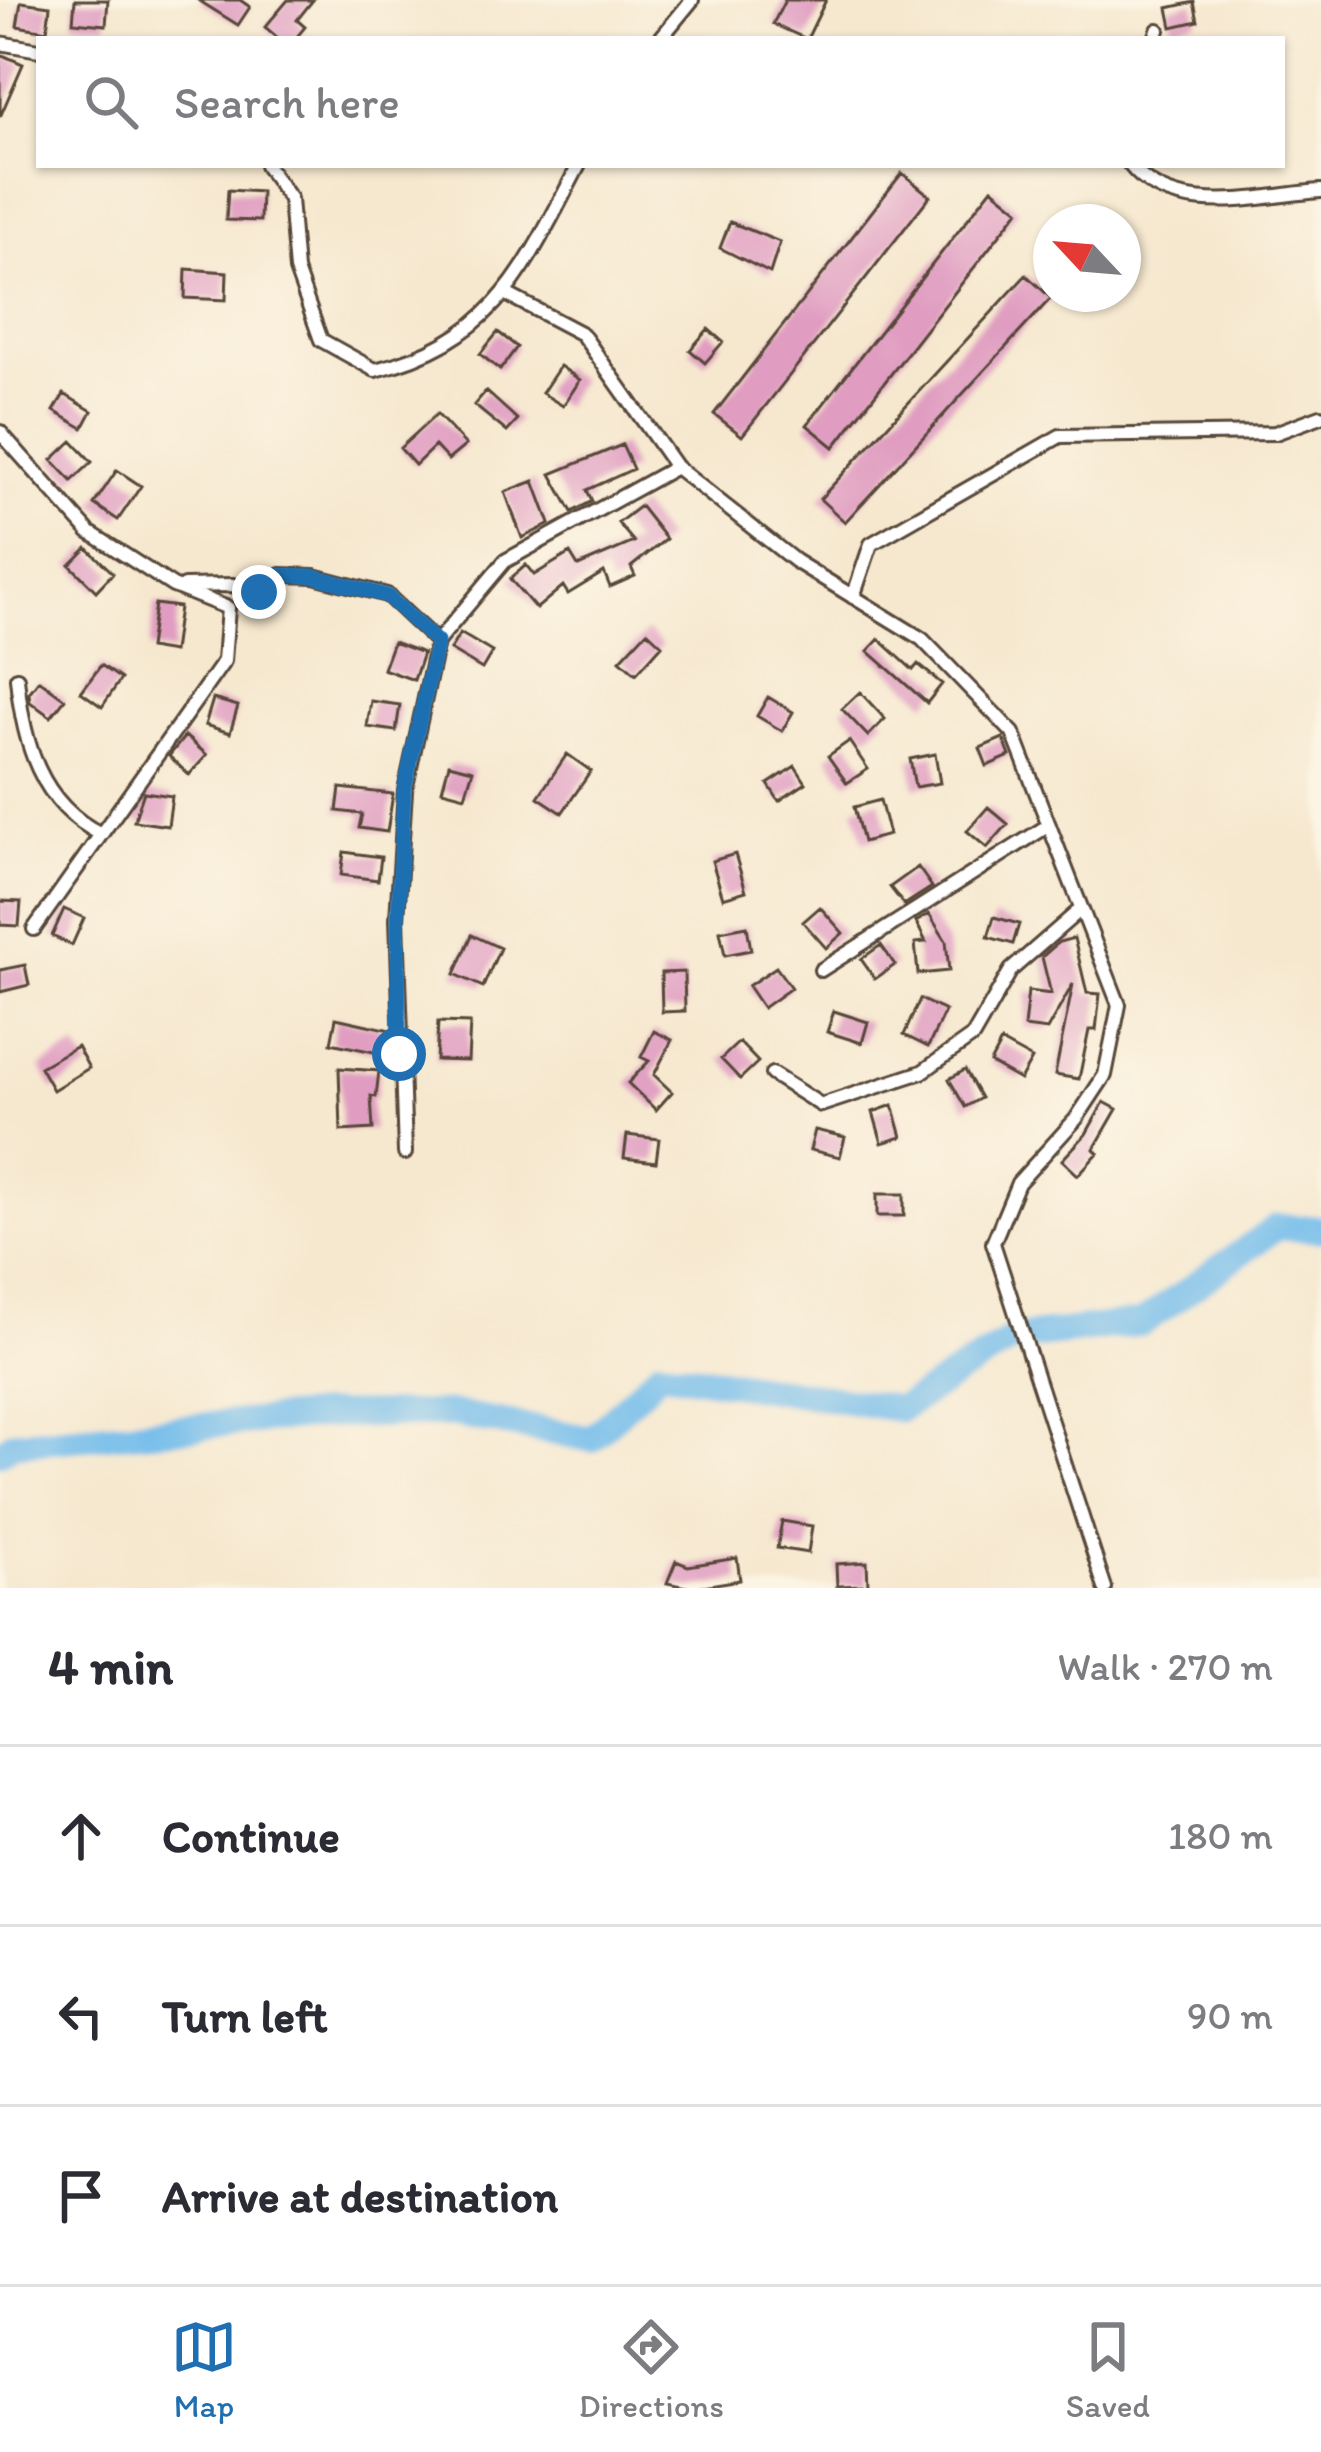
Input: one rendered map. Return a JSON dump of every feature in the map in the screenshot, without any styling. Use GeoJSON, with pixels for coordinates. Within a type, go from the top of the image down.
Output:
{"type":"FeatureCollection","features":[{"type":"Feature","properties":{"kind":"street"},"geometry":{"type":"LineString","coordinates":[[662,36],[692,0]]}},
{"type":"Feature","properties":{"kind":"street"},"geometry":{"type":"LineString","coordinates":[[0,43],[36,49]]}},
{"type":"Feature","properties":{"kind":"street"},"geometry":{"type":"LineString","coordinates":[[268,168],[290,199],[296,271],[321,340],[375,370],[422,359],[508,295],[577,168]]}},
{"type":"Feature","properties":{"kind":"street"},"geometry":{"type":"LineString","coordinates":[[1135,168],[1174,193],[1217,203],[1321,191]]}},
{"type":"Feature","properties":{"kind":"street"},"geometry":{"type":"LineString","coordinates":[[508,295],[582,334],[676,466],[795,561],[922,639],[1013,733],[1119,1006],[1105,1075],[1076,1119],[1018,1184],[993,1243],[1105,1588]]}},
{"type":"Feature","properties":{"kind":"street"},"geometry":{"type":"LineString","coordinates":[[853,597],[871,544],[1060,436],[1275,433],[1321,416]]}},
{"type":"Feature","properties":{"kind":"street"},"geometry":{"type":"LineString","coordinates":[[0,432],[89,532],[173,586],[228,608],[224,662],[34,929]]}},
{"type":"Feature","properties":{"kind":"street"},"geometry":{"type":"LineString","coordinates":[[405,1154],[398,920],[404,791],[437,642],[505,561],[676,466]]}},
{"type":"Feature","properties":{"kind":"street"},"geometry":{"type":"LineString","coordinates":[[173,586],[233,585],[259,592],[281,575],[314,576],[387,596],[437,642]]}},
{"type":"Feature","properties":{"kind":"street"},"geometry":{"type":"LineString","coordinates":[[17,679],[22,729],[40,774],[71,819],[101,833]]}},
{"type":"Feature","properties":{"kind":"street"},"geometry":{"type":"LineString","coordinates":[[821,970],[1049,825]]}},
{"type":"Feature","properties":{"kind":"street"},"geometry":{"type":"LineString","coordinates":[[772,1074],[821,1105],[922,1072],[973,1036],[1011,970],[1082,909]]}},
{"type":"Feature","properties":{"kind":"building"},"geometry":{"type":"Polygon","coordinates":[[[75,0],[108,0],[106,25],[73,22],[75,0]]]}},
{"type":"Feature","properties":{"kind":"building"},"geometry":{"type":"Polygon","coordinates":[[[198,0],[240,0],[250,7],[238,25],[198,0]]]}},
{"type":"Feature","properties":{"kind":"building"},"geometry":{"type":"Polygon","coordinates":[[[288,0],[313,0],[297,20],[305,27],[298,36],[276,36],[265,27],[288,0]]]}},
{"type":"Feature","properties":{"kind":"building"},"geometry":{"type":"Polygon","coordinates":[[[785,0],[826,0],[808,36],[773,24],[785,0]]]}},
{"type":"Feature","properties":{"kind":"building"},"geometry":{"type":"Polygon","coordinates":[[[21,2],[50,6],[47,31],[17,26],[21,2]]]}},
{"type":"Feature","properties":{"kind":"building"},"geometry":{"type":"Polygon","coordinates":[[[1194,2],[1198,21],[1172,27],[1168,8],[1194,2]]]}},
{"type":"Feature","properties":{"kind":"building"},"geometry":{"type":"Polygon","coordinates":[[[0,54],[23,64],[0,117],[0,54]]]}},
{"type":"Feature","properties":{"kind":"building"},"geometry":{"type":"Polygon","coordinates":[[[902,173],[930,196],[742,436],[714,414],[902,173]]]}},
{"type":"Feature","properties":{"kind":"building"},"geometry":{"type":"Polygon","coordinates":[[[992,188],[1019,210],[834,447],[807,425],[992,188]]]}},
{"type":"Feature","properties":{"kind":"building"},"geometry":{"type":"Polygon","coordinates":[[[228,190],[261,192],[260,221],[226,220],[228,190]]]}},
{"type":"Feature","properties":{"kind":"building"},"geometry":{"type":"Polygon","coordinates":[[[730,222],[780,242],[770,273],[720,248],[730,222]]]}},
{"type":"Feature","properties":{"kind":"building"},"geometry":{"type":"Polygon","coordinates":[[[186,269],[227,272],[226,300],[185,298],[186,269]]]}},
{"type":"Feature","properties":{"kind":"building"},"geometry":{"type":"Polygon","coordinates":[[[1026,275],[1033,281],[1033,312],[1038,312],[845,522],[820,499],[1026,275]]]}},
{"type":"Feature","properties":{"kind":"building"},"geometry":{"type":"Polygon","coordinates":[[[708,329],[723,342],[705,363],[690,350],[708,329]]]}},
{"type":"Feature","properties":{"kind":"building"},"geometry":{"type":"Polygon","coordinates":[[[498,332],[517,347],[500,370],[480,354],[498,332]]]}},
{"type":"Feature","properties":{"kind":"building"},"geometry":{"type":"Polygon","coordinates":[[[560,366],[580,380],[563,406],[542,393],[560,366]]]}},
{"type":"Feature","properties":{"kind":"building"},"geometry":{"type":"Polygon","coordinates":[[[486,391],[518,420],[507,432],[474,405],[486,391]]]}},
{"type":"Feature","properties":{"kind":"building"},"geometry":{"type":"Polygon","coordinates":[[[64,394],[92,411],[83,428],[54,411],[64,394]]]}},
{"type":"Feature","properties":{"kind":"building"},"geometry":{"type":"Polygon","coordinates":[[[437,414],[466,445],[448,460],[435,446],[415,465],[400,448],[437,414]]]}},
{"type":"Feature","properties":{"kind":"building"},"geometry":{"type":"Polygon","coordinates":[[[72,441],[92,462],[72,481],[52,460],[72,441]]]}},
{"type":"Feature","properties":{"kind":"building"},"geometry":{"type":"Polygon","coordinates":[[[622,445],[633,469],[587,490],[592,501],[572,512],[551,474],[622,445]]]}},
{"type":"Feature","properties":{"kind":"building"},"geometry":{"type":"Polygon","coordinates":[[[117,470],[141,486],[118,520],[94,504],[117,470]]]}},
{"type":"Feature","properties":{"kind":"building"},"geometry":{"type":"Polygon","coordinates":[[[534,481],[550,524],[522,538],[505,492],[534,481]]]}},
{"type":"Feature","properties":{"kind":"building"},"geometry":{"type":"Polygon","coordinates":[[[640,506],[666,539],[631,567],[635,576],[610,587],[604,572],[568,594],[563,586],[536,609],[510,579],[526,565],[534,575],[570,553],[578,566],[634,542],[618,523],[640,506]]]}},
{"type":"Feature","properties":{"kind":"building"},"geometry":{"type":"Polygon","coordinates":[[[87,548],[113,573],[96,591],[70,565],[87,548]]]}},
{"type":"Feature","properties":{"kind":"building"},"geometry":{"type":"Polygon","coordinates":[[[155,604],[179,607],[173,652],[149,648],[155,604]]]}},
{"type":"Feature","properties":{"kind":"building"},"geometry":{"type":"Polygon","coordinates":[[[647,631],[662,645],[636,674],[620,660],[647,631]]]}},
{"type":"Feature","properties":{"kind":"building"},"geometry":{"type":"Polygon","coordinates":[[[460,633],[492,652],[482,669],[450,650],[460,633]]]}},
{"type":"Feature","properties":{"kind":"building"},"geometry":{"type":"Polygon","coordinates":[[[879,639],[913,670],[918,664],[942,684],[927,703],[868,651],[879,639]]]}},
{"type":"Feature","properties":{"kind":"building"},"geometry":{"type":"Polygon","coordinates":[[[393,642],[423,653],[414,680],[383,669],[393,642]]]}},
{"type":"Feature","properties":{"kind":"building"},"geometry":{"type":"Polygon","coordinates":[[[101,665],[121,679],[102,707],[81,692],[101,665]]]}},
{"type":"Feature","properties":{"kind":"building"},"geometry":{"type":"Polygon","coordinates":[[[39,680],[65,699],[51,717],[30,702],[29,693],[39,680]]]}},
{"type":"Feature","properties":{"kind":"building"},"geometry":{"type":"Polygon","coordinates":[[[860,692],[885,719],[868,736],[842,709],[860,692]]]}},
{"type":"Feature","properties":{"kind":"building"},"geometry":{"type":"Polygon","coordinates":[[[768,697],[793,712],[782,731],[757,716],[768,697]]]}},
{"type":"Feature","properties":{"kind":"building"},"geometry":{"type":"Polygon","coordinates":[[[213,699],[238,706],[230,733],[205,725],[213,699]]]}},
{"type":"Feature","properties":{"kind":"building"},"geometry":{"type":"Polygon","coordinates":[[[371,701],[400,705],[396,731],[367,727],[371,701]]]}},
{"type":"Feature","properties":{"kind":"building"},"geometry":{"type":"Polygon","coordinates":[[[185,736],[207,755],[189,775],[169,756],[185,736]]]}},
{"type":"Feature","properties":{"kind":"building"},"geometry":{"type":"Polygon","coordinates":[[[1003,738],[1010,756],[987,766],[980,748],[1003,738]]]}},
{"type":"Feature","properties":{"kind":"building"},"geometry":{"type":"Polygon","coordinates":[[[849,741],[868,769],[847,783],[828,756],[849,741]]]}},
{"type":"Feature","properties":{"kind":"building"},"geometry":{"type":"Polygon","coordinates":[[[567,754],[591,771],[562,813],[538,797],[567,754]]]}},
{"type":"Feature","properties":{"kind":"building"},"geometry":{"type":"Polygon","coordinates":[[[935,754],[940,783],[915,787],[910,759],[935,754]]]}},
{"type":"Feature","properties":{"kind":"building"},"geometry":{"type":"Polygon","coordinates":[[[449,764],[473,770],[465,796],[442,790],[449,764]]]}},
{"type":"Feature","properties":{"kind":"building"},"geometry":{"type":"Polygon","coordinates":[[[795,766],[806,783],[779,801],[768,784],[795,766]]]}},
{"type":"Feature","properties":{"kind":"building"},"geometry":{"type":"Polygon","coordinates":[[[340,788],[393,794],[387,832],[359,828],[362,814],[337,811],[340,788]]]}},
{"type":"Feature","properties":{"kind":"building"},"geometry":{"type":"Polygon","coordinates":[[[144,792],[172,796],[168,826],[134,821],[144,792]]]}},
{"type":"Feature","properties":{"kind":"building"},"geometry":{"type":"Polygon","coordinates":[[[880,800],[889,835],[863,842],[854,807],[880,800]]]}},
{"type":"Feature","properties":{"kind":"building"},"geometry":{"type":"Polygon","coordinates":[[[988,807],[1008,824],[987,848],[967,831],[988,807]]]}},
{"type":"Feature","properties":{"kind":"building"},"geometry":{"type":"Polygon","coordinates":[[[344,852],[381,857],[378,880],[341,875],[344,852]]]}},
{"type":"Feature","properties":{"kind":"building"},"geometry":{"type":"Polygon","coordinates":[[[735,854],[746,891],[723,898],[712,861],[735,854]]]}},
{"type":"Feature","properties":{"kind":"building"},"geometry":{"type":"Polygon","coordinates":[[[918,867],[932,887],[904,905],[890,887],[918,867]]]}},
{"type":"Feature","properties":{"kind":"building"},"geometry":{"type":"Polygon","coordinates":[[[0,901],[21,902],[19,926],[0,925],[0,901]]]}},
{"type":"Feature","properties":{"kind":"building"},"geometry":{"type":"Polygon","coordinates":[[[820,907],[843,933],[826,948],[803,922],[820,907]]]}},
{"type":"Feature","properties":{"kind":"building"},"geometry":{"type":"Polygon","coordinates":[[[64,909],[84,918],[72,945],[52,936],[64,909]]]}},
{"type":"Feature","properties":{"kind":"building"},"geometry":{"type":"Polygon","coordinates":[[[929,914],[946,941],[949,971],[918,974],[915,943],[926,942],[916,922],[929,914]]]}},
{"type":"Feature","properties":{"kind":"building"},"geometry":{"type":"Polygon","coordinates":[[[994,917],[1019,924],[1013,944],[988,937],[994,917]]]}},
{"type":"Feature","properties":{"kind":"building"},"geometry":{"type":"Polygon","coordinates":[[[747,926],[751,950],[725,955],[720,931],[747,926]]]}},
{"type":"Feature","properties":{"kind":"building"},"geometry":{"type":"Polygon","coordinates":[[[472,935],[500,948],[483,987],[455,974],[472,935]]]}},
{"type":"Feature","properties":{"kind":"building"},"geometry":{"type":"Polygon","coordinates":[[[1074,938],[1087,993],[1100,994],[1096,1030],[1089,1030],[1079,1079],[1055,1075],[1073,984],[1047,1030],[1024,1027],[1028,991],[1051,994],[1042,957],[1059,942],[1074,938]]]}},
{"type":"Feature","properties":{"kind":"building"},"geometry":{"type":"Polygon","coordinates":[[[881,945],[895,965],[875,979],[861,959],[881,945]]]}},
{"type":"Feature","properties":{"kind":"building"},"geometry":{"type":"Polygon","coordinates":[[[25,965],[29,985],[0,992],[0,970],[25,965]]]}},
{"type":"Feature","properties":{"kind":"building"},"geometry":{"type":"Polygon","coordinates":[[[776,967],[791,988],[763,1008],[748,986],[776,967]]]}},
{"type":"Feature","properties":{"kind":"building"},"geometry":{"type":"Polygon","coordinates":[[[684,972],[685,1011],[662,1012],[661,973],[684,972]]]}},
{"type":"Feature","properties":{"kind":"building"},"geometry":{"type":"Polygon","coordinates":[[[920,999],[945,1011],[928,1047],[904,1035],[920,999]]]}},
{"type":"Feature","properties":{"kind":"building"},"geometry":{"type":"Polygon","coordinates":[[[834,1011],[868,1022],[862,1043],[827,1032],[834,1011]]]}},
{"type":"Feature","properties":{"kind":"building"},"geometry":{"type":"Polygon","coordinates":[[[336,1018],[390,1030],[388,1055],[331,1043],[336,1018]]]}},
{"type":"Feature","properties":{"kind":"building"},"geometry":{"type":"Polygon","coordinates":[[[438,1022],[470,1023],[468,1061],[436,1060],[438,1022]]]}},
{"type":"Feature","properties":{"kind":"building"},"geometry":{"type":"Polygon","coordinates":[[[654,1031],[672,1040],[654,1075],[672,1092],[656,1110],[628,1083],[649,1061],[641,1057],[654,1031]]]}},
{"type":"Feature","properties":{"kind":"building"},"geometry":{"type":"Polygon","coordinates":[[[739,1042],[758,1062],[740,1079],[721,1059],[739,1042]]]}},
{"type":"Feature","properties":{"kind":"building"},"geometry":{"type":"Polygon","coordinates":[[[1001,1042],[1032,1059],[1020,1080],[990,1063],[1001,1042]]]}},
{"type":"Feature","properties":{"kind":"building"},"geometry":{"type":"Polygon","coordinates":[[[77,1046],[89,1068],[53,1090],[40,1067],[77,1046]]]}},
{"type":"Feature","properties":{"kind":"building"},"geometry":{"type":"Polygon","coordinates":[[[339,1068],[379,1071],[376,1097],[371,1096],[373,1129],[341,1131],[339,1068]]]}},
{"type":"Feature","properties":{"kind":"building"},"geometry":{"type":"Polygon","coordinates":[[[965,1070],[981,1098],[965,1107],[949,1079],[965,1070]]]}},
{"type":"Feature","properties":{"kind":"building"},"geometry":{"type":"Polygon","coordinates":[[[1104,1102],[1117,1109],[1094,1149],[1098,1153],[1078,1175],[1062,1160],[1086,1134],[1104,1102]]]}},
{"type":"Feature","properties":{"kind":"building"},"geometry":{"type":"Polygon","coordinates":[[[893,1105],[902,1137],[882,1143],[873,1112],[893,1105]]]}},
{"type":"Feature","properties":{"kind":"building"},"geometry":{"type":"Polygon","coordinates":[[[815,1130],[845,1137],[840,1157],[810,1150],[815,1130]]]}},
{"type":"Feature","properties":{"kind":"building"},"geometry":{"type":"Polygon","coordinates":[[[627,1135],[659,1139],[656,1162],[624,1158],[627,1135]]]}},
{"type":"Feature","properties":{"kind":"building"},"geometry":{"type":"Polygon","coordinates":[[[877,1194],[904,1194],[904,1216],[877,1216],[877,1194]]]}},
{"type":"Feature","properties":{"kind":"building"},"geometry":{"type":"Polygon","coordinates":[[[782,1521],[812,1526],[808,1553],[777,1548],[782,1521]]]}},
{"type":"Feature","properties":{"kind":"building"},"geometry":{"type":"Polygon","coordinates":[[[737,1558],[740,1580],[691,1588],[667,1583],[676,1561],[688,1566],[737,1558]]]}},
{"type":"Feature","properties":{"kind":"building"},"geometry":{"type":"Polygon","coordinates":[[[867,1562],[868,1585],[837,1586],[836,1564],[867,1562]]]}},
{"type":"Feature","properties":{"kind":"waterway"},"geometry":{"type":"LineString","coordinates":[[1026,1337],[1142,1323],[1277,1227],[1321,1229]]}},
{"type":"Feature","properties":{"kind":"waterway"},"geometry":{"type":"LineString","coordinates":[[0,1452],[13,1443],[326,1415],[452,1414],[591,1439],[660,1371],[900,1409],[1012,1340]]}},
{"type":"Feature","properties":{"kind":"route"},"geometry":{"type":"LineString","coordinates":[[259,592],[281,575],[314,576],[387,596],[437,642],[404,791],[399,1054]]}}]}
